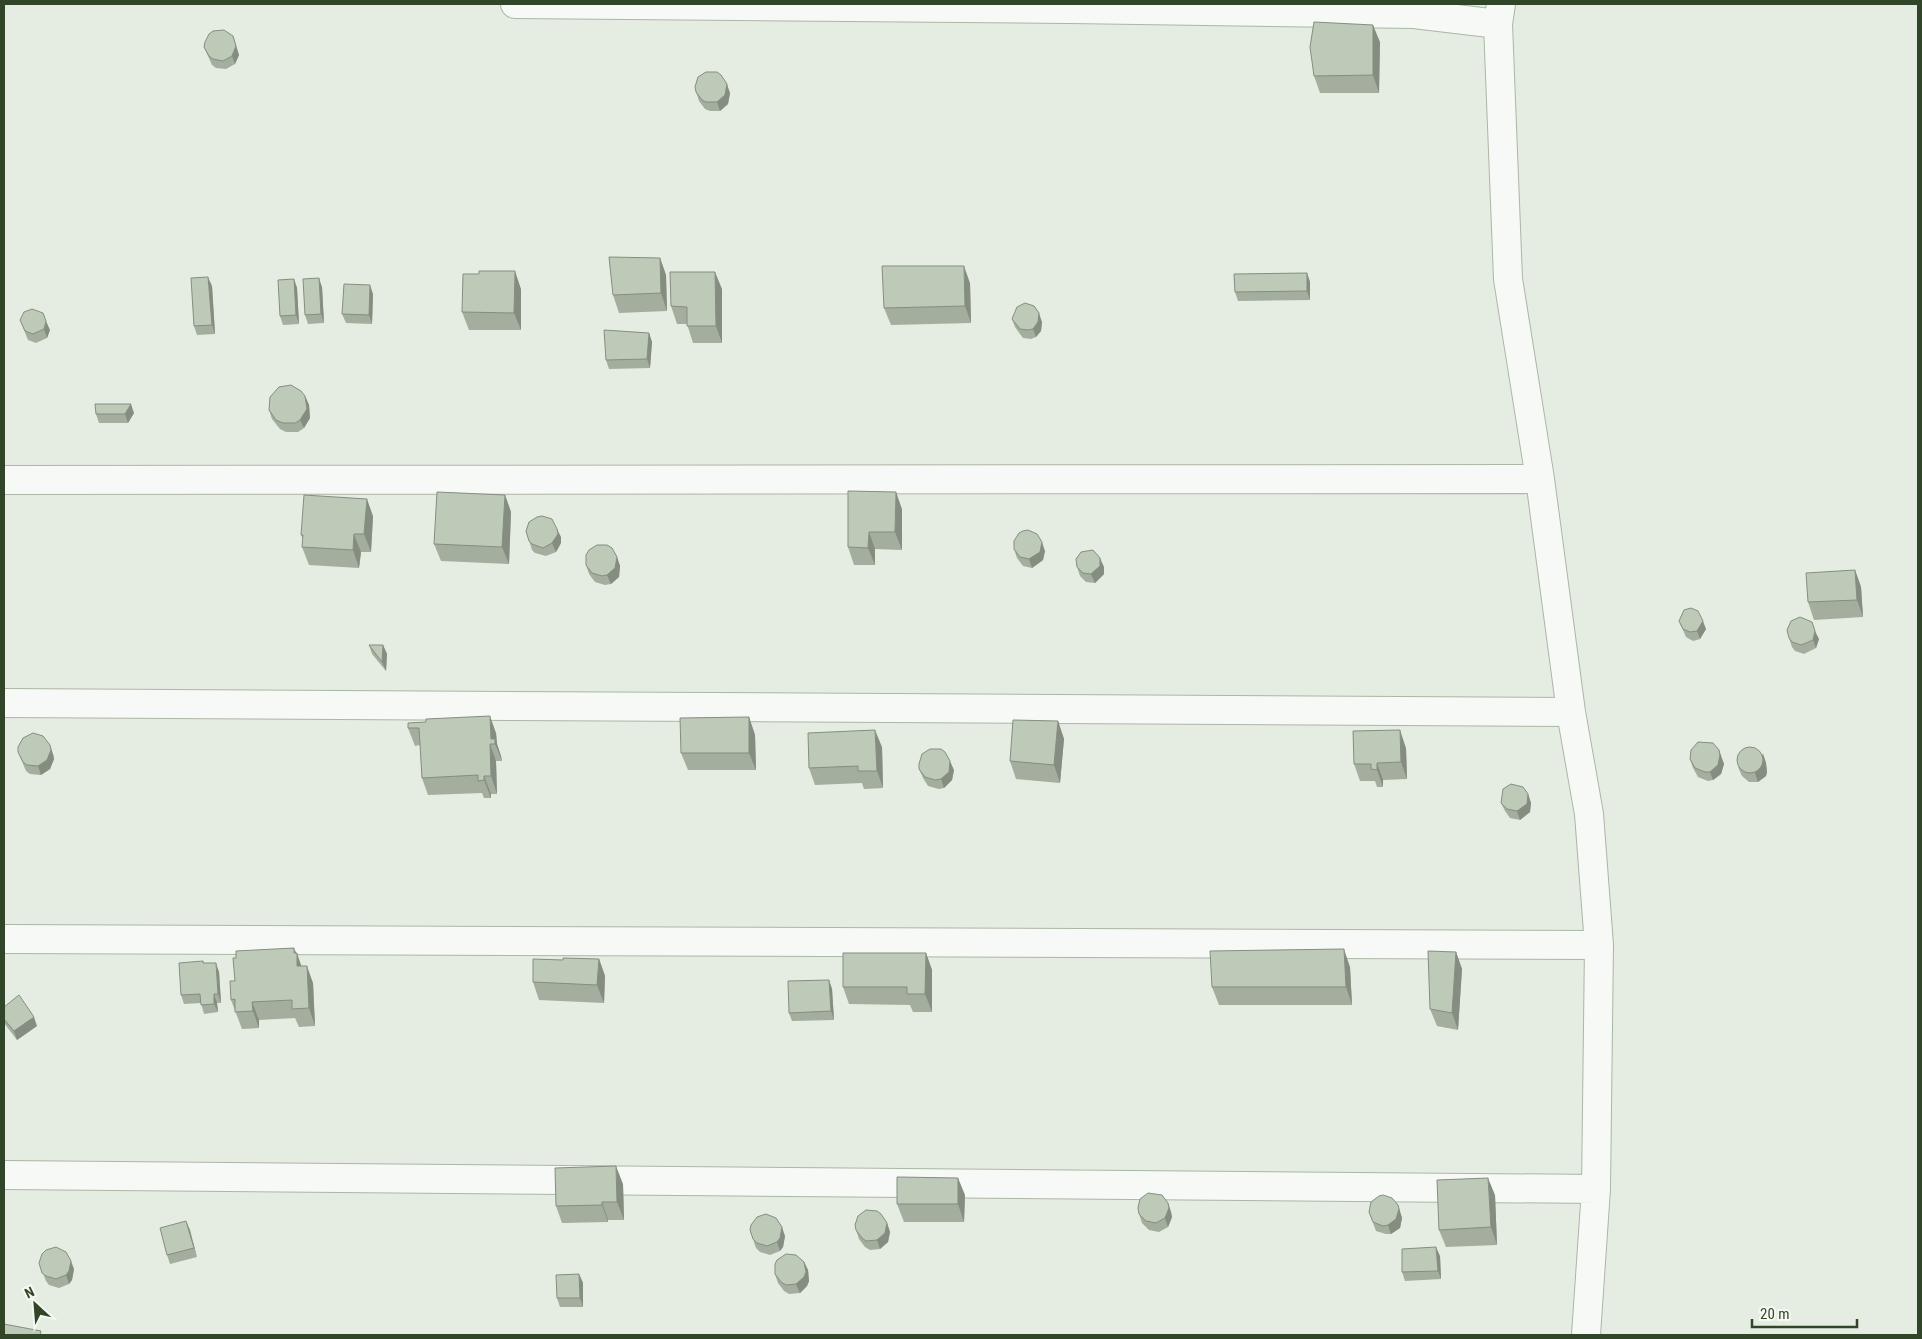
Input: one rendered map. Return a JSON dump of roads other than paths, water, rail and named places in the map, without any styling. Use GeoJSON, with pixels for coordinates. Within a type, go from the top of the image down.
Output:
{"type":"FeatureCollection","features":[{"type":"Feature","properties":{"kind":"street"},"geometry":{"type":"LineString","coordinates":[[515,4],[1500,14],[1508,279],[1540,479],[1571,712],[1588,814],[1599,945],[1596,1189],[1586,1335]]}},
{"type":"Feature","properties":{"kind":"street"},"geometry":{"type":"LineString","coordinates":[[4,480],[1540,479]]}},
{"type":"Feature","properties":{"kind":"street"},"geometry":{"type":"LineString","coordinates":[[4,703],[1571,712]]}},
{"type":"Feature","properties":{"kind":"street"},"geometry":{"type":"LineString","coordinates":[[4,939],[1599,945]]}},
{"type":"Feature","properties":{"kind":"street"},"geometry":{"type":"LineString","coordinates":[[4,1175],[1596,1189]]}}]}
